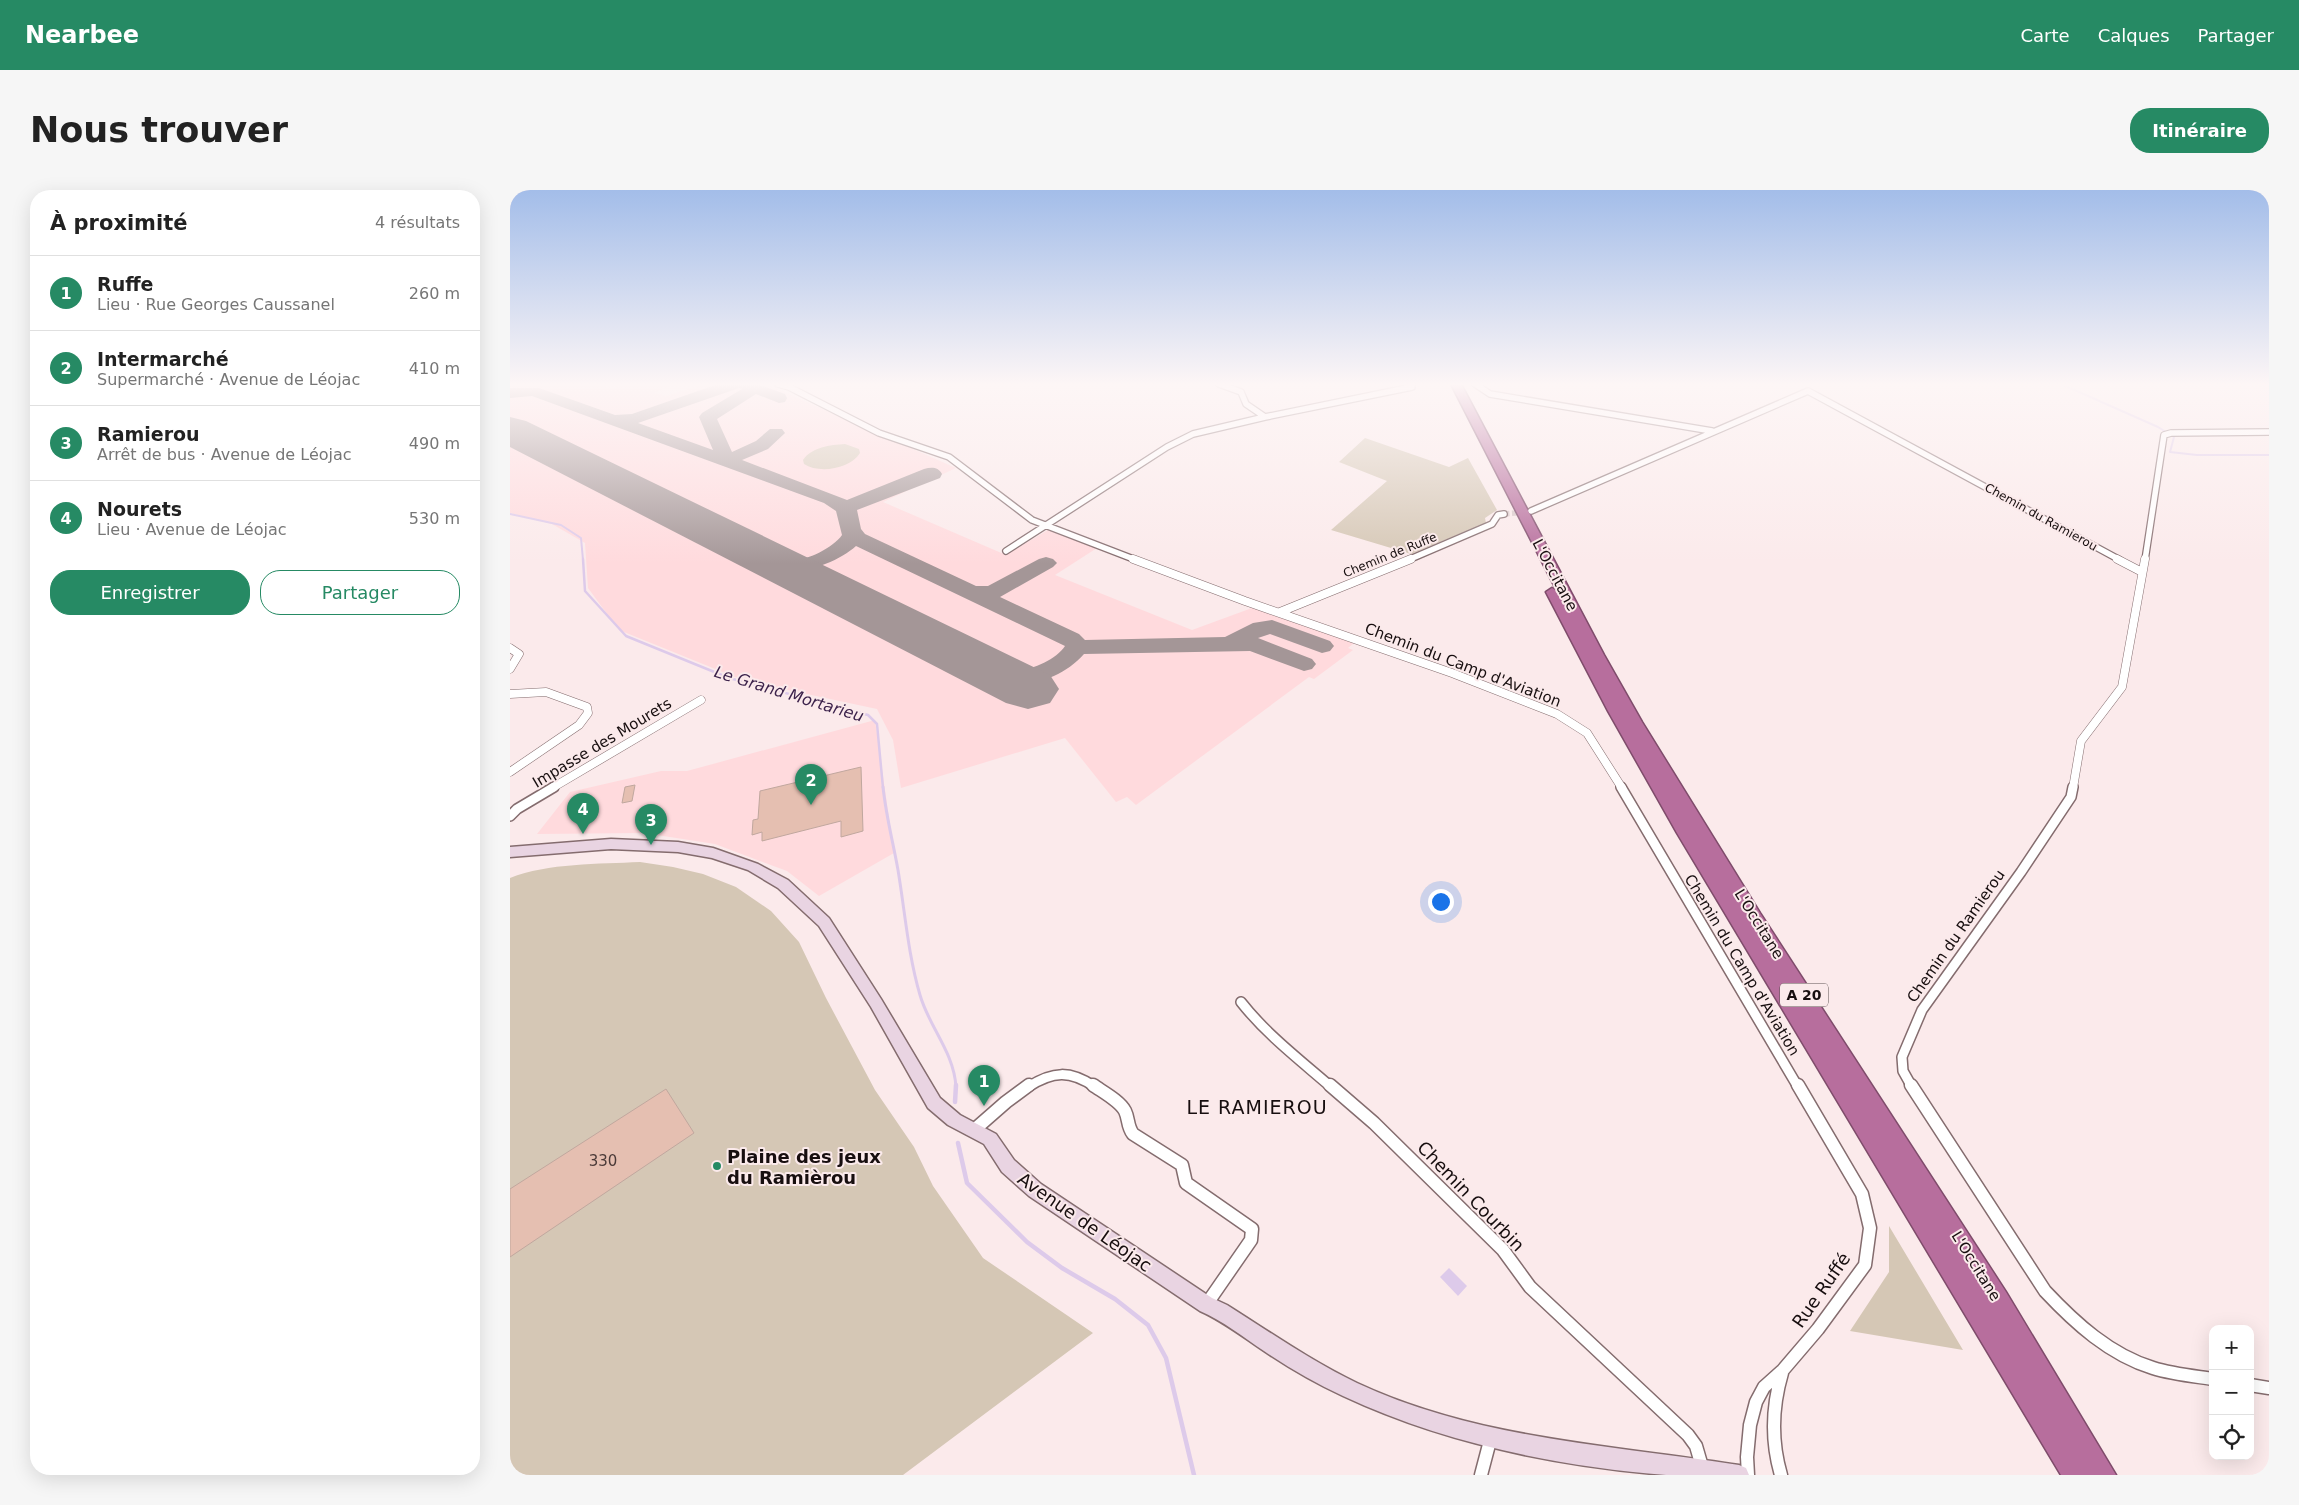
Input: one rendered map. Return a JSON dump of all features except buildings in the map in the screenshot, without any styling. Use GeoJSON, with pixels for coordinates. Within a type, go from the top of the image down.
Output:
{"type":"FeatureCollection","features":[{"type":"Feature","properties":{"kind":"highway","name":"L'Occitane"},"geometry":{"type":"LineString","coordinates":[[1477,444],[1584,656],[1656,783],[1731,909],[1976,1305],[2076,1475]]}},
{"type":"Feature","properties":{"kind":"highway","name":"L'Occitane"},"geometry":{"type":"LineString","coordinates":[[1487,444],[1597,655],[1660,764],[1754,918],[1998,1300],[2103,1475]]}},
{"type":"Feature","properties":{"kind":"main road","name":"Avenue de Léojac"},"geometry":{"type":"LineString","coordinates":[[510,852],[611,844],[678,847],[713,853],[753,867],[773,877],[795,893],[824,922],[876,1003],[934,1103],[954,1120],[990,1139],[1008,1166],[1022,1180],[1101,1236],[1206,1305],[1221,1311],[1308,1368],[1420,1416],[1491,1437],[1579,1454],[1739,1475]]}},
{"type":"Feature","properties":{"kind":"street","name":"Chemin du Camp d'Aviation"},"geometry":{"type":"LineString","coordinates":[[913,444],[949,457],[1032,520],[1046,526],[1452,673],[1557,714],[1587,733],[1599,750],[1862,1194]]}},
{"type":"Feature","properties":{"kind":"street"},"geometry":{"type":"LineString","coordinates":[[1006,551],[1173,444]]}},
{"type":"Feature","properties":{"kind":"street"},"geometry":{"type":"LineString","coordinates":[[1531,512],[1685,444]]}},
{"type":"Feature","properties":{"kind":"street","name":"Chemin du Ramierou"},"geometry":{"type":"LineString","coordinates":[[1907,444],[2142,572]]}},
{"type":"Feature","properties":{"kind":"street","name":"Chemin du Ramierou"},"geometry":{"type":"LineString","coordinates":[[2163,444],[2150,537],[2122,687],[2095,720],[2081,741],[2070,797],[2021,872],[1922,1010],[1902,1057],[1904,1071],[1916,1094],[2045,1291],[2070,1318],[2106,1345],[2138,1363],[2168,1372],[2209,1378]]}},
{"type":"Feature","properties":{"kind":"street","name":"Chemin de Ruffe"},"geometry":{"type":"LineString","coordinates":[[1280,612],[1471,534],[1492,524],[1498,515],[1504,514]]}},
{"type":"Feature","properties":{"kind":"street"},"geometry":{"type":"LineString","coordinates":[[510,648],[518,654],[510,669]]}},
{"type":"Feature","properties":{"kind":"street"},"geometry":{"type":"LineString","coordinates":[[510,694],[546,692],[587,707],[589,712],[586,719],[510,772]]}},
{"type":"Feature","properties":{"kind":"street","name":"Impasse des Mourets"},"geometry":{"type":"LineString","coordinates":[[510,816],[514,806],[701,700]]}},
{"type":"Feature","properties":{"kind":"street","name":"Chemin Courbin"},"geometry":{"type":"LineString","coordinates":[[1241,1002],[1256,1021],[1273,1037],[1374,1123],[1503,1250],[1530,1287],[1688,1435],[1696,1446],[1703,1470]]}},
{"type":"Feature","properties":{"kind":"street"},"geometry":{"type":"LineString","coordinates":[[974,1130],[1021,1090],[1036,1081],[1063,1074],[1072,1074],[1119,1104],[1124,1111],[1128,1127],[1133,1134],[1182,1165],[1186,1183],[1252,1229],[1252,1240],[1206,1305]]}},
{"type":"Feature","properties":{"kind":"street","name":"Rue Ruffé"},"geometry":{"type":"LineString","coordinates":[[1748,1475],[1747,1456],[1750,1425],[1756,1402],[1764,1387],[1783,1370],[1818,1329],[1865,1265],[1870,1228],[1862,1194]]}},
{"type":"Feature","properties":{"kind":"street","name":"Rue Ruffé"},"geometry":{"type":"LineString","coordinates":[[1781,1475],[1776,1460],[1773,1412],[1775,1394],[1783,1370]]}},
{"type":"Feature","properties":{"kind":"street"},"geometry":{"type":"LineString","coordinates":[[2254,1386],[2269,1388]]}},
{"type":"Feature","properties":{"kind":"street"},"geometry":{"type":"LineString","coordinates":[[1481,1475],[1491,1437]]}},
{"type":"Feature","properties":{"kind":"shaded area"},"geometry":{"type":"Polygon","coordinates":[[[510,444],[902,444],[956,468],[883,502],[1006,555],[1048,530],[1097,548],[1055,575],[1192,630],[1252,608],[1354,643],[1348,648],[1353,650],[1314,679],[1309,677],[1136,805],[1127,797],[1116,802],[1065,738],[901,788],[893,740],[877,709],[745,681],[619,630],[588,588],[585,543],[552,524],[510,513],[510,444]]]}},
{"type":"Feature","properties":{"kind":"shaded area"},"geometry":{"type":"Polygon","coordinates":[[[845,444],[859,449],[860,453],[849,463],[826,469],[818,469],[804,464],[803,460],[816,449],[845,444]]]}},
{"type":"Feature","properties":{"kind":"shaded area"},"geometry":{"type":"Polygon","coordinates":[[[1359,444],[1382,444],[1449,467],[1468,458],[1497,510],[1485,518],[1486,523],[1411,554],[1331,530],[1387,481],[1339,462],[1359,444]]]}},
{"type":"Feature","properties":{"kind":"shaded area"},"geometry":{"type":"Polygon","coordinates":[[[875,720],[894,853],[819,896],[787,871],[715,844],[644,833],[537,834],[570,792],[661,771],[687,771],[875,720]]]}},
{"type":"Feature","properties":{"kind":"shaded area","name":"Plaine des jeux du Ramièrou"},"geometry":{"type":"Polygon","coordinates":[[[640,862],[703,874],[736,887],[771,911],[799,942],[826,998],[875,1090],[914,1147],[933,1186],[983,1258],[1093,1333],[903,1475],[510,1475],[510,878],[541,869],[557,867],[640,862]]]}},
{"type":"Feature","properties":{"kind":"shaded area"},"geometry":{"type":"Polygon","coordinates":[[[1889,1226],[1963,1350],[1850,1331],[1889,1272],[1889,1226]]]}},
{"type":"Feature","properties":{"kind":"shaded area"},"geometry":{"type":"Polygon","coordinates":[[[1449,1268],[1467,1286],[1458,1296],[1440,1277],[1449,1268]]]}},
{"type":"Feature","properties":{"kind":"waterway"},"geometry":{"type":"LineString","coordinates":[[2172,444],[2170,452],[2197,455],[2269,455]]}},
{"type":"Feature","properties":{"kind":"waterway","name":"Le Grand Mortarieu"},"geometry":{"type":"LineString","coordinates":[[510,514],[561,525],[581,538],[583,560]]}},
{"type":"Feature","properties":{"kind":"waterway","name":"Le Grand Mortarieu"},"geometry":{"type":"LineString","coordinates":[[583,559],[585,591],[626,636],[729,678],[868,715],[877,724],[883,788]]}},
{"type":"Feature","properties":{"kind":"waterway","name":"Le Grand Mortarieu"},"geometry":{"type":"LineString","coordinates":[[883,787],[916,980],[924,1007],[951,1062],[956,1086]]}},
{"type":"Feature","properties":{"kind":"waterway","name":"Le Grand Mortarieu"},"geometry":{"type":"LineString","coordinates":[[955,1102],[956,1086]]}},
{"type":"Feature","properties":{"kind":"waterway","name":"Le Grand Mortarieu"},"geometry":{"type":"LineString","coordinates":[[958,1143],[967,1183],[1027,1242],[1062,1268],[1115,1299],[1148,1325],[1166,1358],[1194,1475]]}},
{"type":"Feature","properties":{"kind":"taxiway"},"geometry":{"type":"LineString","coordinates":[[679,444],[725,461]]}},
{"type":"Feature","properties":{"kind":"taxiway"},"geometry":{"type":"LineString","coordinates":[[719,444],[724,455],[728,457],[725,461]]}},
{"type":"Feature","properties":{"kind":"taxiway"},"geometry":{"type":"LineString","coordinates":[[726,461],[763,444]]}},
{"type":"Feature","properties":{"kind":"taxiway"},"geometry":{"type":"LineString","coordinates":[[726,461],[831,499],[841,505],[847,513],[852,535],[842,547],[824,558],[813,562],[786,566],[760,555]]}},
{"type":"Feature","properties":{"kind":"taxiway"},"geometry":{"type":"LineString","coordinates":[[847,511],[850,506],[933,474],[931,473]]}},
{"type":"Feature","properties":{"kind":"taxiway"},"geometry":{"type":"LineString","coordinates":[[852,530],[857,538],[870,545],[1071,639],[1077,645],[1074,651],[1060,663],[1040,672],[1021,677],[1001,674],[980,666]]}},
{"type":"Feature","properties":{"kind":"taxiway"},"geometry":{"type":"LineString","coordinates":[[973,593],[992,593],[1046,563]]}},
{"type":"Feature","properties":{"kind":"taxiway"},"geometry":{"type":"LineString","coordinates":[[1229,644],[1261,628],[1272,627],[1322,646]]}},
{"type":"Feature","properties":{"kind":"taxiway"},"geometry":{"type":"LineString","coordinates":[[1076,649],[1083,647],[1229,644]]}},
{"type":"Feature","properties":{"kind":"taxiway"},"geometry":{"type":"LineString","coordinates":[[1229,644],[1253,644],[1304,664]]}},
{"type":"Feature","properties":{"kind":"runway"},"geometry":{"type":"LineString","coordinates":[[538,444],[1028,689]]}},
{"type":"Feature","properties":{"kind":"tunnel"},"geometry":{"type":"LineString","coordinates":[[1504,514],[1528,512]]}},
{"type":"Feature","properties":{"kind":"place","name":"Intermarché"},"geometry":{"type":"Point","coordinates":[811,805]}},
{"type":"Feature","properties":{"kind":"place","name":"Nourets"},"geometry":{"type":"Point","coordinates":[583,834]}},
{"type":"Feature","properties":{"kind":"place","name":"Ramierou"},"geometry":{"type":"Point","coordinates":[651,845]}},
{"type":"Feature","properties":{"kind":"place","name":"Ruffe"},"geometry":{"type":"Point","coordinates":[984,1106]}},
{"type":"Feature","properties":{"kind":"place","name":"Plaine des jeux du Ramièrou"},"geometry":{"type":"Point","coordinates":[717,1166]}},
{"type":"Feature","properties":{"kind":"district","name":"LE RAMIEROU"},"geometry":{"type":"Point","coordinates":[1257,1107]}}]}
